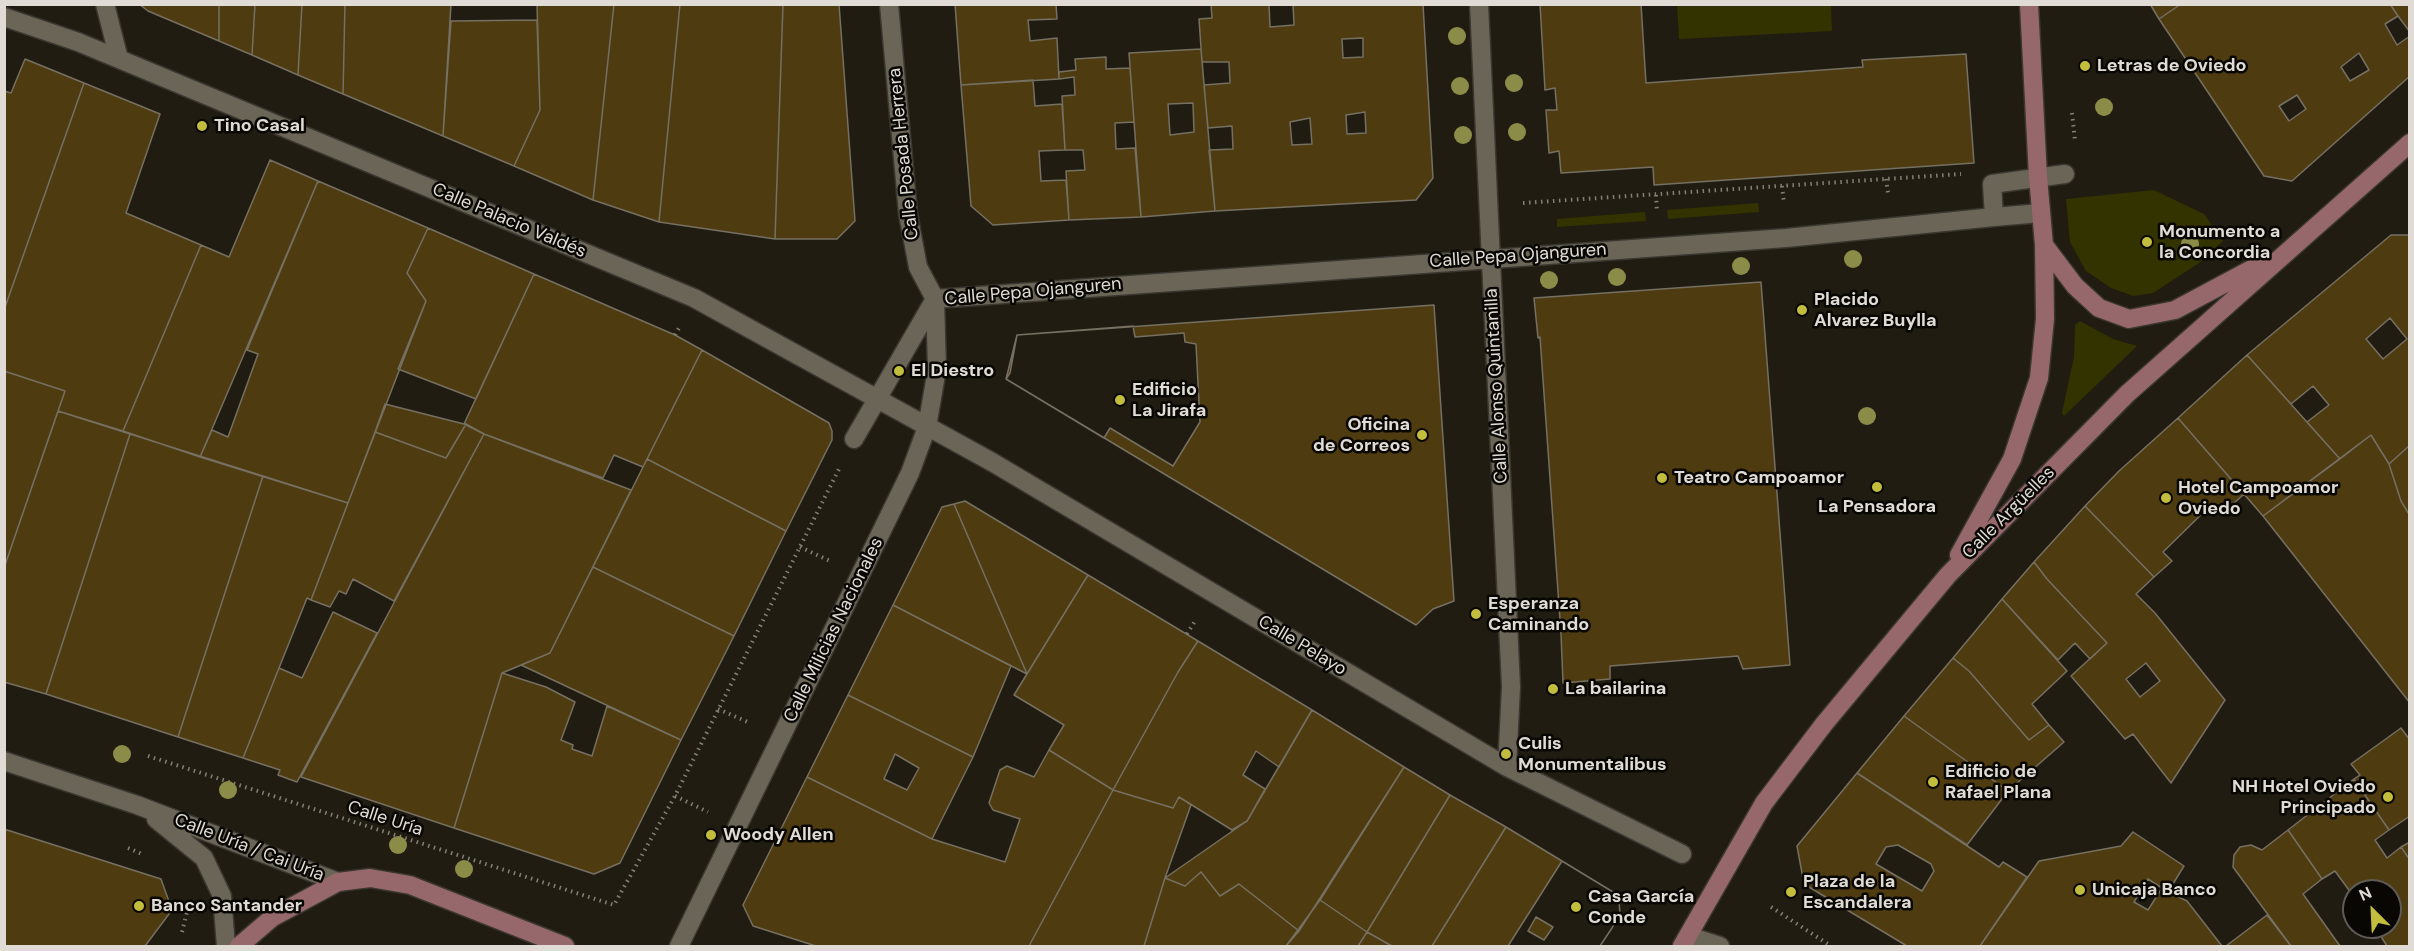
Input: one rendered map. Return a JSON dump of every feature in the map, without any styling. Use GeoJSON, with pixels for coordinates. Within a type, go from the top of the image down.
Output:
{"type":"FeatureCollection","features":[{"type":"Feature","properties":{"kind":"street"},"geometry":{"type":"LineString","coordinates":[[105,4],[119,59]]}},
{"type":"Feature","properties":{"kind":"street","name":"Calle Posada Herrera"},"geometry":{"type":"LineString","coordinates":[[890,4],[908,214],[918,267],[935,299]]}},
{"type":"Feature","properties":{"kind":"street","name":"Calle Alonso Quintanilla"},"geometry":{"type":"LineString","coordinates":[[1479,4],[1510,687],[1507,767]]}},
{"type":"Feature","properties":{"kind":"street"},"geometry":{"type":"LineString","coordinates":[[1948,575],[2012,459],[2039,378],[2045,319],[2044,245],[2029,4]]}},
{"type":"Feature","properties":{"kind":"street","name":"Calle Palacio Valdés"},"geometry":{"type":"LineString","coordinates":[[4,17],[78,42],[694,298],[927,427]]}},
{"type":"Feature","properties":{"kind":"street","name":"Calle Argüelles"},"geometry":{"type":"LineString","coordinates":[[1685,941],[1764,803],[1824,724],[1948,575],[2127,394],[2290,249],[2407,150]]}},
{"type":"Feature","properties":{"kind":"street"},"geometry":{"type":"LineString","coordinates":[[1995,217],[1992,184],[2065,174]]}},
{"type":"Feature","properties":{"kind":"street","name":"Calle Pepa Ojanguren"},"geometry":{"type":"LineString","coordinates":[[935,299],[1786,238],[2041,213]]}},
{"type":"Feature","properties":{"kind":"street"},"geometry":{"type":"LineString","coordinates":[[2044,245],[2075,286],[2099,308],[2129,319],[2175,310],[2290,249]]}},
{"type":"Feature","properties":{"kind":"street"},"geometry":{"type":"LineString","coordinates":[[854,439],[935,299]]}},
{"type":"Feature","properties":{"kind":"street","name":"Calle Milicias Nacionales"},"geometry":{"type":"LineString","coordinates":[[680,946],[910,474],[927,427],[938,369],[935,299]]}},
{"type":"Feature","properties":{"kind":"street","name":"Calle Pelayo"},"geometry":{"type":"LineString","coordinates":[[927,427],[1002,468],[1507,767],[1682,854]]}},
{"type":"Feature","properties":{"kind":"street","name":"Calle Uría / Cai Uría"},"geometry":{"type":"LineString","coordinates":[[4,761],[137,805],[338,882],[370,878],[410,885],[565,946]]}},
{"type":"Feature","properties":{"kind":"street","name":"Calle Uría / Cai Uría"},"geometry":{"type":"LineString","coordinates":[[137,805],[204,858],[222,896],[226,946]]}},
{"type":"Feature","properties":{"kind":"street"},"geometry":{"type":"LineString","coordinates":[[239,946],[273,917],[338,882]]}},
{"type":"Feature","properties":{"kind":"street"},"geometry":{"type":"LineString","coordinates":[[1685,941],[1720,946]]}},
{"type":"Feature","properties":{"kind":"path"},"geometry":{"type":"LineString","coordinates":[[1488,206],[1975,173],[1992,184]]}},
{"type":"Feature","properties":{"kind":"path"},"geometry":{"type":"LineString","coordinates":[[696,806],[675,796],[854,439]]}},
{"type":"Feature","properties":{"kind":"path"},"geometry":{"type":"LineString","coordinates":[[800,547],[821,557]]}},
{"type":"Feature","properties":{"kind":"path"},"geometry":{"type":"LineString","coordinates":[[718,709],[740,719]]}},
{"type":"Feature","properties":{"kind":"path","name":"Calle Uría"},"geometry":{"type":"LineString","coordinates":[[148,756],[614,905],[675,796]]}},
{"type":"Feature","properties":{"kind":"path"},"geometry":{"type":"LineString","coordinates":[[128,848],[146,855]]}},
{"type":"Feature","properties":{"kind":"path"},"geometry":{"type":"LineString","coordinates":[[182,932],[188,911],[186,904]]}},
{"type":"Feature","properties":{"kind":"path"},"geometry":{"type":"LineString","coordinates":[[1771,907],[1831,946]]}},
{"type":"Feature","properties":{"kind":"shaded area"},"geometry":{"type":"Polygon","coordinates":[[[1677,5],[1831,5],[1832,31],[1679,39],[1677,5]]]}},
{"type":"Feature","properties":{"kind":"shaded area"},"geometry":{"type":"Polygon","coordinates":[[[2154,190],[2204,214],[2223,241],[2199,263],[2153,293],[2133,296],[2111,288],[2086,271],[2070,242],[2066,199],[2154,190]]]}},
{"type":"Feature","properties":{"kind":"shaded area"},"geometry":{"type":"Polygon","coordinates":[[[1758,203],[1759,212],[1668,219],[1667,210],[1758,203]]]}},
{"type":"Feature","properties":{"kind":"shaded area"},"geometry":{"type":"Polygon","coordinates":[[[1645,212],[1646,221],[1557,227],[1557,219],[1645,212]]]}},
{"type":"Feature","properties":{"kind":"shaded area"},"geometry":{"type":"Polygon","coordinates":[[[2080,321],[2113,339],[2137,346],[2064,416],[2062,413],[2074,357],[2075,325],[2080,321]]]}},
{"type":"Feature","properties":{"kind":"building"},"geometry":{"type":"Polygon","coordinates":[[[139,4],[219,4],[219,41],[148,11],[139,4]]]}},
{"type":"Feature","properties":{"kind":"building"},"geometry":{"type":"Polygon","coordinates":[[[219,4],[255,4],[252,55],[219,41],[219,4]]]}},
{"type":"Feature","properties":{"kind":"building"},"geometry":{"type":"Polygon","coordinates":[[[255,4],[302,4],[298,75],[252,55],[255,4]]]}},
{"type":"Feature","properties":{"kind":"building"},"geometry":{"type":"Polygon","coordinates":[[[302,4],[345,4],[343,94],[298,75],[302,4]]]}},
{"type":"Feature","properties":{"kind":"building"},"geometry":{"type":"Polygon","coordinates":[[[345,4],[451,4],[443,136],[343,94],[345,4]]]}},
{"type":"Feature","properties":{"kind":"building"},"geometry":{"type":"Polygon","coordinates":[[[537,4],[614,4],[593,200],[514,166],[540,110],[537,4]]]}},
{"type":"Feature","properties":{"kind":"building"},"geometry":{"type":"Polygon","coordinates":[[[614,4],[680,4],[659,222],[593,200],[614,4]]]}},
{"type":"Feature","properties":{"kind":"building"},"geometry":{"type":"Polygon","coordinates":[[[680,4],[783,4],[775,239],[659,222],[680,4]]]}},
{"type":"Feature","properties":{"kind":"building"},"geometry":{"type":"Polygon","coordinates":[[[783,4],[839,4],[855,221],[837,239],[775,239],[783,4]]]}},
{"type":"Feature","properties":{"kind":"building"},"geometry":{"type":"Polygon","coordinates":[[[955,4],[1056,4],[1057,19],[1028,20],[1030,41],[1057,38],[1059,79],[961,85],[955,4]]]}},
{"type":"Feature","properties":{"kind":"building"},"geometry":{"type":"Polygon","coordinates":[[[1211,4],[1269,4],[1270,27],[1294,25],[1293,4],[1423,4],[1433,178],[1416,200],[1215,211],[1209,150],[1233,149],[1232,126],[1208,128],[1204,85],[1230,83],[1229,62],[1202,62],[1199,19],[1212,18],[1211,4]],[[1363,38],[1342,39],[1343,58],[1363,57],[1363,38]],[[1365,112],[1346,115],[1347,134],[1366,133],[1365,112]],[[1310,118],[1290,122],[1292,145],[1312,144],[1310,118]]]}},
{"type":"Feature","properties":{"kind":"building"},"geometry":{"type":"Polygon","coordinates":[[[1540,4],[1641,4],[1646,83],[1863,67],[1862,60],[1966,54],[1974,163],[1654,185],[1653,167],[1561,173],[1559,151],[1549,153],[1546,110],[1557,110],[1555,88],[1545,90],[1540,4]]]}},
{"type":"Feature","properties":{"kind":"building"},"geometry":{"type":"Polygon","coordinates":[[[2150,4],[2181,4],[2159,19],[2150,4]]]}},
{"type":"Feature","properties":{"kind":"building"},"geometry":{"type":"Polygon","coordinates":[[[2181,4],[2390,4],[2398,16],[2385,24],[2397,45],[2410,36],[2410,76],[2292,181],[2264,176],[2159,19],[2181,4]],[[2359,53],[2341,67],[2350,81],[2369,70],[2359,53]],[[2297,95],[2279,106],[2289,121],[2306,109],[2297,95]]]}},
{"type":"Feature","properties":{"kind":"building"},"geometry":{"type":"Polygon","coordinates":[[[2390,4],[2410,4],[2410,32],[2398,16],[2390,4]]]}},
{"type":"Feature","properties":{"kind":"building"},"geometry":{"type":"Polygon","coordinates":[[[537,20],[540,110],[514,166],[443,136],[451,21],[537,20]]]}},
{"type":"Feature","properties":{"kind":"building"},"geometry":{"type":"Polygon","coordinates":[[[1201,49],[1215,211],[1141,217],[1129,53],[1201,49]],[[1193,103],[1168,104],[1170,135],[1194,132],[1193,103]]]}},
{"type":"Feature","properties":{"kind":"building"},"geometry":{"type":"Polygon","coordinates":[[[1106,57],[1106,69],[1130,68],[1134,122],[1115,123],[1116,149],[1135,148],[1141,217],[1069,220],[1066,171],[1085,170],[1083,150],[1065,150],[1062,96],[1075,95],[1074,77],[1059,79],[1059,72],[1076,70],[1075,59],[1106,57]]]}},
{"type":"Feature","properties":{"kind":"building"},"geometry":{"type":"Polygon","coordinates":[[[25,59],[84,83],[4,310],[4,91],[11,93],[25,59]]]}},
{"type":"Feature","properties":{"kind":"building"},"geometry":{"type":"Polygon","coordinates":[[[1033,80],[1035,106],[1062,104],[1065,150],[1039,151],[1041,181],[1066,180],[1069,220],[993,225],[971,206],[961,85],[1033,80]]]}},
{"type":"Feature","properties":{"kind":"building"},"geometry":{"type":"Polygon","coordinates":[[[84,83],[160,114],[126,213],[201,245],[123,431],[58,411],[65,391],[4,371],[4,310],[84,83]]]}},
{"type":"Feature","properties":{"kind":"building"},"geometry":{"type":"Polygon","coordinates":[[[270,160],[318,181],[200,457],[123,431],[201,245],[229,257],[270,160]]]}},
{"type":"Feature","properties":{"kind":"building"},"geometry":{"type":"Polygon","coordinates":[[[318,181],[428,228],[407,273],[426,301],[348,503],[200,457],[212,430],[228,437],[258,354],[247,350],[318,181]]]}},
{"type":"Feature","properties":{"kind":"building"},"geometry":{"type":"Polygon","coordinates":[[[428,228],[534,274],[476,399],[398,369],[426,301],[407,273],[428,228]]]}},
{"type":"Feature","properties":{"kind":"building"},"geometry":{"type":"Polygon","coordinates":[[[2391,235],[2410,235],[2410,445],[2389,464],[2371,435],[2340,459],[2307,422],[2329,405],[2313,386],[2291,404],[2247,355],[2391,235]],[[2390,318],[2366,339],[2383,359],[2407,339],[2390,318]]]}},
{"type":"Feature","properties":{"kind":"building"},"geometry":{"type":"Polygon","coordinates":[[[534,274],[675,335],[702,350],[643,467],[614,455],[603,478],[484,434],[464,424],[534,274]]]}},
{"type":"Feature","properties":{"kind":"building","name":"Teatro Campoamor"},"geometry":{"type":"Polygon","coordinates":[[[1761,282],[1790,665],[1743,669],[1738,656],[1610,666],[1610,679],[1563,683],[1540,337],[1538,338],[1534,298],[1761,282]]]}},
{"type":"Feature","properties":{"kind":"building"},"geometry":{"type":"Polygon","coordinates":[[[1434,305],[1454,601],[1433,609],[1416,625],[1006,379],[1010,373],[1017,335],[1434,305]]]}},
{"type":"Feature","properties":{"kind":"building","name":"Edificio La Jirafa"},"geometry":{"type":"Polygon","coordinates":[[[1133,326],[1135,337],[1184,333],[1185,342],[1196,344],[1200,422],[1173,466],[1110,428],[1104,438],[1006,379],[1017,335],[1133,326]]]}},
{"type":"Feature","properties":{"kind":"building"},"geometry":{"type":"Polygon","coordinates":[[[702,350],[829,423],[832,440],[786,531],[647,459],[702,350]]]}},
{"type":"Feature","properties":{"kind":"building"},"geometry":{"type":"Polygon","coordinates":[[[2247,355],[2340,459],[2263,516],[2178,418],[2247,355]]]}},
{"type":"Feature","properties":{"kind":"building"},"geometry":{"type":"Polygon","coordinates":[[[4,371],[65,391],[4,568],[4,371]]]}},
{"type":"Feature","properties":{"kind":"building"},"geometry":{"type":"Polygon","coordinates":[[[385,404],[466,424],[446,458],[375,432],[385,404]]]}},
{"type":"Feature","properties":{"kind":"building"},"geometry":{"type":"Polygon","coordinates":[[[58,411],[130,434],[46,694],[4,682],[4,568],[58,411]]]}},
{"type":"Feature","properties":{"kind":"building","name":"Hotel Campoamor Oviedo"},"geometry":{"type":"Polygon","coordinates":[[[2178,418],[2244,494],[2223,513],[2213,503],[2163,552],[2172,561],[2154,577],[2085,506],[2119,471],[2178,418]]]}},
{"type":"Feature","properties":{"kind":"building"},"geometry":{"type":"Polygon","coordinates":[[[466,424],[484,434],[394,601],[353,579],[346,594],[339,591],[330,607],[311,600],[375,432],[446,458],[466,424]]]}},
{"type":"Feature","properties":{"kind":"building"},"geometry":{"type":"Polygon","coordinates":[[[130,434],[263,476],[178,737],[46,694],[130,434]]]}},
{"type":"Feature","properties":{"kind":"building"},"geometry":{"type":"Polygon","coordinates":[[[484,434],[631,490],[550,653],[502,673],[454,828],[301,777],[484,434]]]}},
{"type":"Feature","properties":{"kind":"building"},"geometry":{"type":"Polygon","coordinates":[[[2371,435],[2389,464],[2401,501],[2410,516],[2410,703],[2263,516],[2371,435]]]}},
{"type":"Feature","properties":{"kind":"building"},"geometry":{"type":"Polygon","coordinates":[[[2410,445],[2410,516],[2401,501],[2389,464],[2410,445]]]}},
{"type":"Feature","properties":{"kind":"building"},"geometry":{"type":"Polygon","coordinates":[[[647,459],[786,531],[734,636],[593,567],[647,459]]]}},
{"type":"Feature","properties":{"kind":"building"},"geometry":{"type":"Polygon","coordinates":[[[263,476],[348,503],[311,600],[307,598],[243,758],[178,737],[263,476]]]}},
{"type":"Feature","properties":{"kind":"building"},"geometry":{"type":"Polygon","coordinates":[[[965,501],[1088,575],[1027,674],[954,504],[965,501]]]}},
{"type":"Feature","properties":{"kind":"building"},"geometry":{"type":"Polygon","coordinates":[[[954,504],[1027,674],[893,605],[942,507],[954,504]]]}},
{"type":"Feature","properties":{"kind":"building"},"geometry":{"type":"Polygon","coordinates":[[[2085,506],[2154,577],[2136,594],[2155,613],[2225,700],[2171,783],[2133,734],[2125,739],[2071,676],[2107,643],[2034,562],[2085,506]],[[2146,663],[2126,679],[2140,697],[2160,681],[2146,663]]]}},
{"type":"Feature","properties":{"kind":"building"},"geometry":{"type":"Polygon","coordinates":[[[2034,562],[2107,643],[2090,659],[2075,643],[2058,660],[2002,599],[2034,562]]]}},
{"type":"Feature","properties":{"kind":"building"},"geometry":{"type":"Polygon","coordinates":[[[593,567],[734,636],[681,740],[521,665],[550,653],[593,567]]]}},
{"type":"Feature","properties":{"kind":"building"},"geometry":{"type":"Polygon","coordinates":[[[1088,575],[1198,641],[1178,672],[1113,790],[1049,750],[1064,725],[1014,695],[1088,575]]]}},
{"type":"Feature","properties":{"kind":"building"},"geometry":{"type":"Polygon","coordinates":[[[2002,599],[2067,671],[2032,704],[2049,725],[2029,740],[1969,671],[1953,658],[2002,599]]]}},
{"type":"Feature","properties":{"kind":"building"},"geometry":{"type":"Polygon","coordinates":[[[893,605],[1011,666],[973,757],[848,695],[893,605]]]}},
{"type":"Feature","properties":{"kind":"building"},"geometry":{"type":"Polygon","coordinates":[[[333,612],[377,633],[297,782],[278,775],[280,770],[243,758],[279,668],[302,678],[333,612]]]}},
{"type":"Feature","properties":{"kind":"building"},"geometry":{"type":"Polygon","coordinates":[[[1198,641],[1312,710],[1279,767],[1256,751],[1243,775],[1265,789],[1247,821],[1232,830],[1179,797],[1173,808],[1113,790],[1178,672],[1198,641]]]}},
{"type":"Feature","properties":{"kind":"building"},"geometry":{"type":"Polygon","coordinates":[[[1953,658],[1969,671],[2029,740],[2049,725],[2064,742],[2008,791],[1904,716],[1953,658]]]}},
{"type":"Feature","properties":{"kind":"building"},"geometry":{"type":"Polygon","coordinates":[[[502,673],[546,687],[575,702],[561,740],[573,745],[572,749],[592,756],[607,706],[681,740],[620,863],[594,874],[454,828],[502,673]]]}},
{"type":"Feature","properties":{"kind":"building"},"geometry":{"type":"Polygon","coordinates":[[[848,695],[973,757],[932,839],[807,777],[848,695]],[[895,754],[884,779],[907,790],[919,768],[895,754]]]}},
{"type":"Feature","properties":{"kind":"building"},"geometry":{"type":"Polygon","coordinates":[[[1312,710],[1404,767],[1299,931],[1239,884],[1220,896],[1201,872],[1185,886],[1165,878],[1247,821],[1312,710]]]}},
{"type":"Feature","properties":{"kind":"building","name":"Edificio de Rafael Plana"},"geometry":{"type":"Polygon","coordinates":[[[1904,716],[2008,791],[1967,845],[1857,773],[1904,716]]]}},
{"type":"Feature","properties":{"kind":"building","name":"NH Hotel Oviedo Principado"},"geometry":{"type":"Polygon","coordinates":[[[2401,728],[2410,740],[2410,816],[2389,830],[2354,779],[2360,775],[2351,764],[2401,728]]]}},
{"type":"Feature","properties":{"kind":"building"},"geometry":{"type":"Polygon","coordinates":[[[1049,750],[1113,790],[1029,946],[816,946],[753,926],[743,905],[807,777],[932,839],[1005,862],[1020,819],[993,810],[989,803],[1000,770],[1007,766],[1034,777],[1049,750]]]}},
{"type":"Feature","properties":{"kind":"building"},"geometry":{"type":"Polygon","coordinates":[[[1404,767],[1450,795],[1367,932],[1320,900],[1404,767]]]}},
{"type":"Feature","properties":{"kind":"building"},"geometry":{"type":"Polygon","coordinates":[[[1857,773],[1999,867],[2003,862],[2027,877],[1980,946],[1907,946],[1804,884],[1797,846],[1857,773]],[[1898,845],[1886,847],[1876,864],[1922,891],[1934,871],[1931,864],[1898,845]]]}},
{"type":"Feature","properties":{"kind":"building"},"geometry":{"type":"Polygon","coordinates":[[[2354,779],[2389,830],[2375,840],[2387,858],[2401,847],[2410,860],[2410,946],[2387,946],[2383,939],[2402,939],[2402,879],[2342,881],[2335,871],[2322,879],[2288,830],[2354,779]]]}},
{"type":"Feature","properties":{"kind":"building"},"geometry":{"type":"Polygon","coordinates":[[[1113,790],[1173,808],[1179,797],[1191,805],[1144,946],[1029,946],[1113,790]]]}},
{"type":"Feature","properties":{"kind":"building"},"geometry":{"type":"Polygon","coordinates":[[[1450,795],[1506,827],[1432,946],[1392,946],[1367,932],[1450,795]]]}},
{"type":"Feature","properties":{"kind":"building"},"geometry":{"type":"Polygon","coordinates":[[[1506,827],[1562,861],[1508,946],[1432,946],[1506,827]]]}},
{"type":"Feature","properties":{"kind":"building"},"geometry":{"type":"Polygon","coordinates":[[[4,829],[161,879],[172,910],[145,946],[4,946],[4,829]]]}},
{"type":"Feature","properties":{"kind":"building"},"geometry":{"type":"Polygon","coordinates":[[[2288,830],[2322,879],[2303,894],[2340,946],[2291,946],[2233,867],[2234,855],[2240,847],[2251,845],[2262,850],[2288,830]]]}},
{"type":"Feature","properties":{"kind":"building","name":"Unicaja Banco"},"geometry":{"type":"Polygon","coordinates":[[[2133,832],[2184,866],[2168,892],[2187,901],[2222,946],[1980,946],[2039,861],[2121,846],[2133,832]],[[2148,879],[2134,902],[2148,910],[2162,888],[2148,879]]]}},
{"type":"Feature","properties":{"kind":"building","name":"NH Hotel Oviedo Principado"},"geometry":{"type":"Polygon","coordinates":[[[2410,842],[2410,860],[2401,847],[2410,842]]]}},
{"type":"Feature","properties":{"kind":"building","name":"Casa García Conde"},"geometry":{"type":"Polygon","coordinates":[[[1562,861],[1613,892],[1619,901],[1620,914],[1600,946],[1508,946],[1562,861]],[[1536,917],[1528,931],[1544,940],[1553,927],[1536,917]]]}},
{"type":"Feature","properties":{"kind":"building","name":"Casa García Conde"},"geometry":{"type":"Polygon","coordinates":[[[1562,861],[1613,892],[1619,901],[1620,914],[1612,928],[1600,946],[1508,946],[1562,861]]]}},
{"type":"Feature","properties":{"kind":"building"},"geometry":{"type":"Polygon","coordinates":[[[1201,872],[1220,896],[1239,884],[1299,931],[1286,946],[1144,946],[1165,878],[1185,886],[1201,872]]]}},
{"type":"Feature","properties":{"kind":"building"},"geometry":{"type":"Polygon","coordinates":[[[1320,900],[1367,932],[1358,946],[1286,946],[1320,900]]]}},
{"type":"Feature","properties":{"kind":"building"},"geometry":{"type":"Polygon","coordinates":[[[2267,915],[2291,946],[2226,946],[2267,915]]]}},
{"type":"Feature","properties":{"kind":"building"},"geometry":{"type":"Polygon","coordinates":[[[1367,932],[1392,946],[1358,946],[1367,932]]]}},
{"type":"Feature","properties":{"kind":"place","name":"Letras de Oviedo"},"geometry":{"type":"Point","coordinates":[2085,66]}},
{"type":"Feature","properties":{"kind":"place","name":"Tino Casal"},"geometry":{"type":"Point","coordinates":[202,126]}},
{"type":"Feature","properties":{"kind":"place","name":"Monumento a la Concordia"},"geometry":{"type":"Point","coordinates":[2147,242]}},
{"type":"Feature","properties":{"kind":"place","name":"Placido Alvarez Buylla"},"geometry":{"type":"Point","coordinates":[1802,310]}},
{"type":"Feature","properties":{"kind":"place","name":"El Diestro"},"geometry":{"type":"Point","coordinates":[899,371]}},
{"type":"Feature","properties":{"kind":"place","name":"Edificio La Jirafa"},"geometry":{"type":"Point","coordinates":[1120,400]}},
{"type":"Feature","properties":{"kind":"place","name":"Oficina de Correos"},"geometry":{"type":"Point","coordinates":[1422,435]}},
{"type":"Feature","properties":{"kind":"place","name":"Teatro Campoamor"},"geometry":{"type":"Point","coordinates":[1662,478]}},
{"type":"Feature","properties":{"kind":"place","name":"La Pensadora"},"geometry":{"type":"Point","coordinates":[1877,487]}},
{"type":"Feature","properties":{"kind":"place","name":"Hotel Campoamor Oviedo"},"geometry":{"type":"Point","coordinates":[2166,498]}},
{"type":"Feature","properties":{"kind":"place","name":"Esperanza Caminando"},"geometry":{"type":"Point","coordinates":[1476,614]}},
{"type":"Feature","properties":{"kind":"place","name":"La bailarina"},"geometry":{"type":"Point","coordinates":[1553,689]}},
{"type":"Feature","properties":{"kind":"place","name":"Culis Monumentalibus"},"geometry":{"type":"Point","coordinates":[1506,754]}},
{"type":"Feature","properties":{"kind":"place","name":"Edificio de Rafael Plana"},"geometry":{"type":"Point","coordinates":[1933,782]}},
{"type":"Feature","properties":{"kind":"place","name":"NH Hotel Oviedo Principado"},"geometry":{"type":"Point","coordinates":[2388,797]}},
{"type":"Feature","properties":{"kind":"place","name":"Woody Allen"},"geometry":{"type":"Point","coordinates":[711,835]}},
{"type":"Feature","properties":{"kind":"place","name":"Unicaja Banco"},"geometry":{"type":"Point","coordinates":[2080,890]}},
{"type":"Feature","properties":{"kind":"place","name":"Plaza de la Escandalera"},"geometry":{"type":"Point","coordinates":[1791,892]}},
{"type":"Feature","properties":{"kind":"place","name":"Banco Santander"},"geometry":{"type":"Point","coordinates":[139,906]}},
{"type":"Feature","properties":{"kind":"place","name":"Casa García Conde"},"geometry":{"type":"Point","coordinates":[1576,907]}}]}
